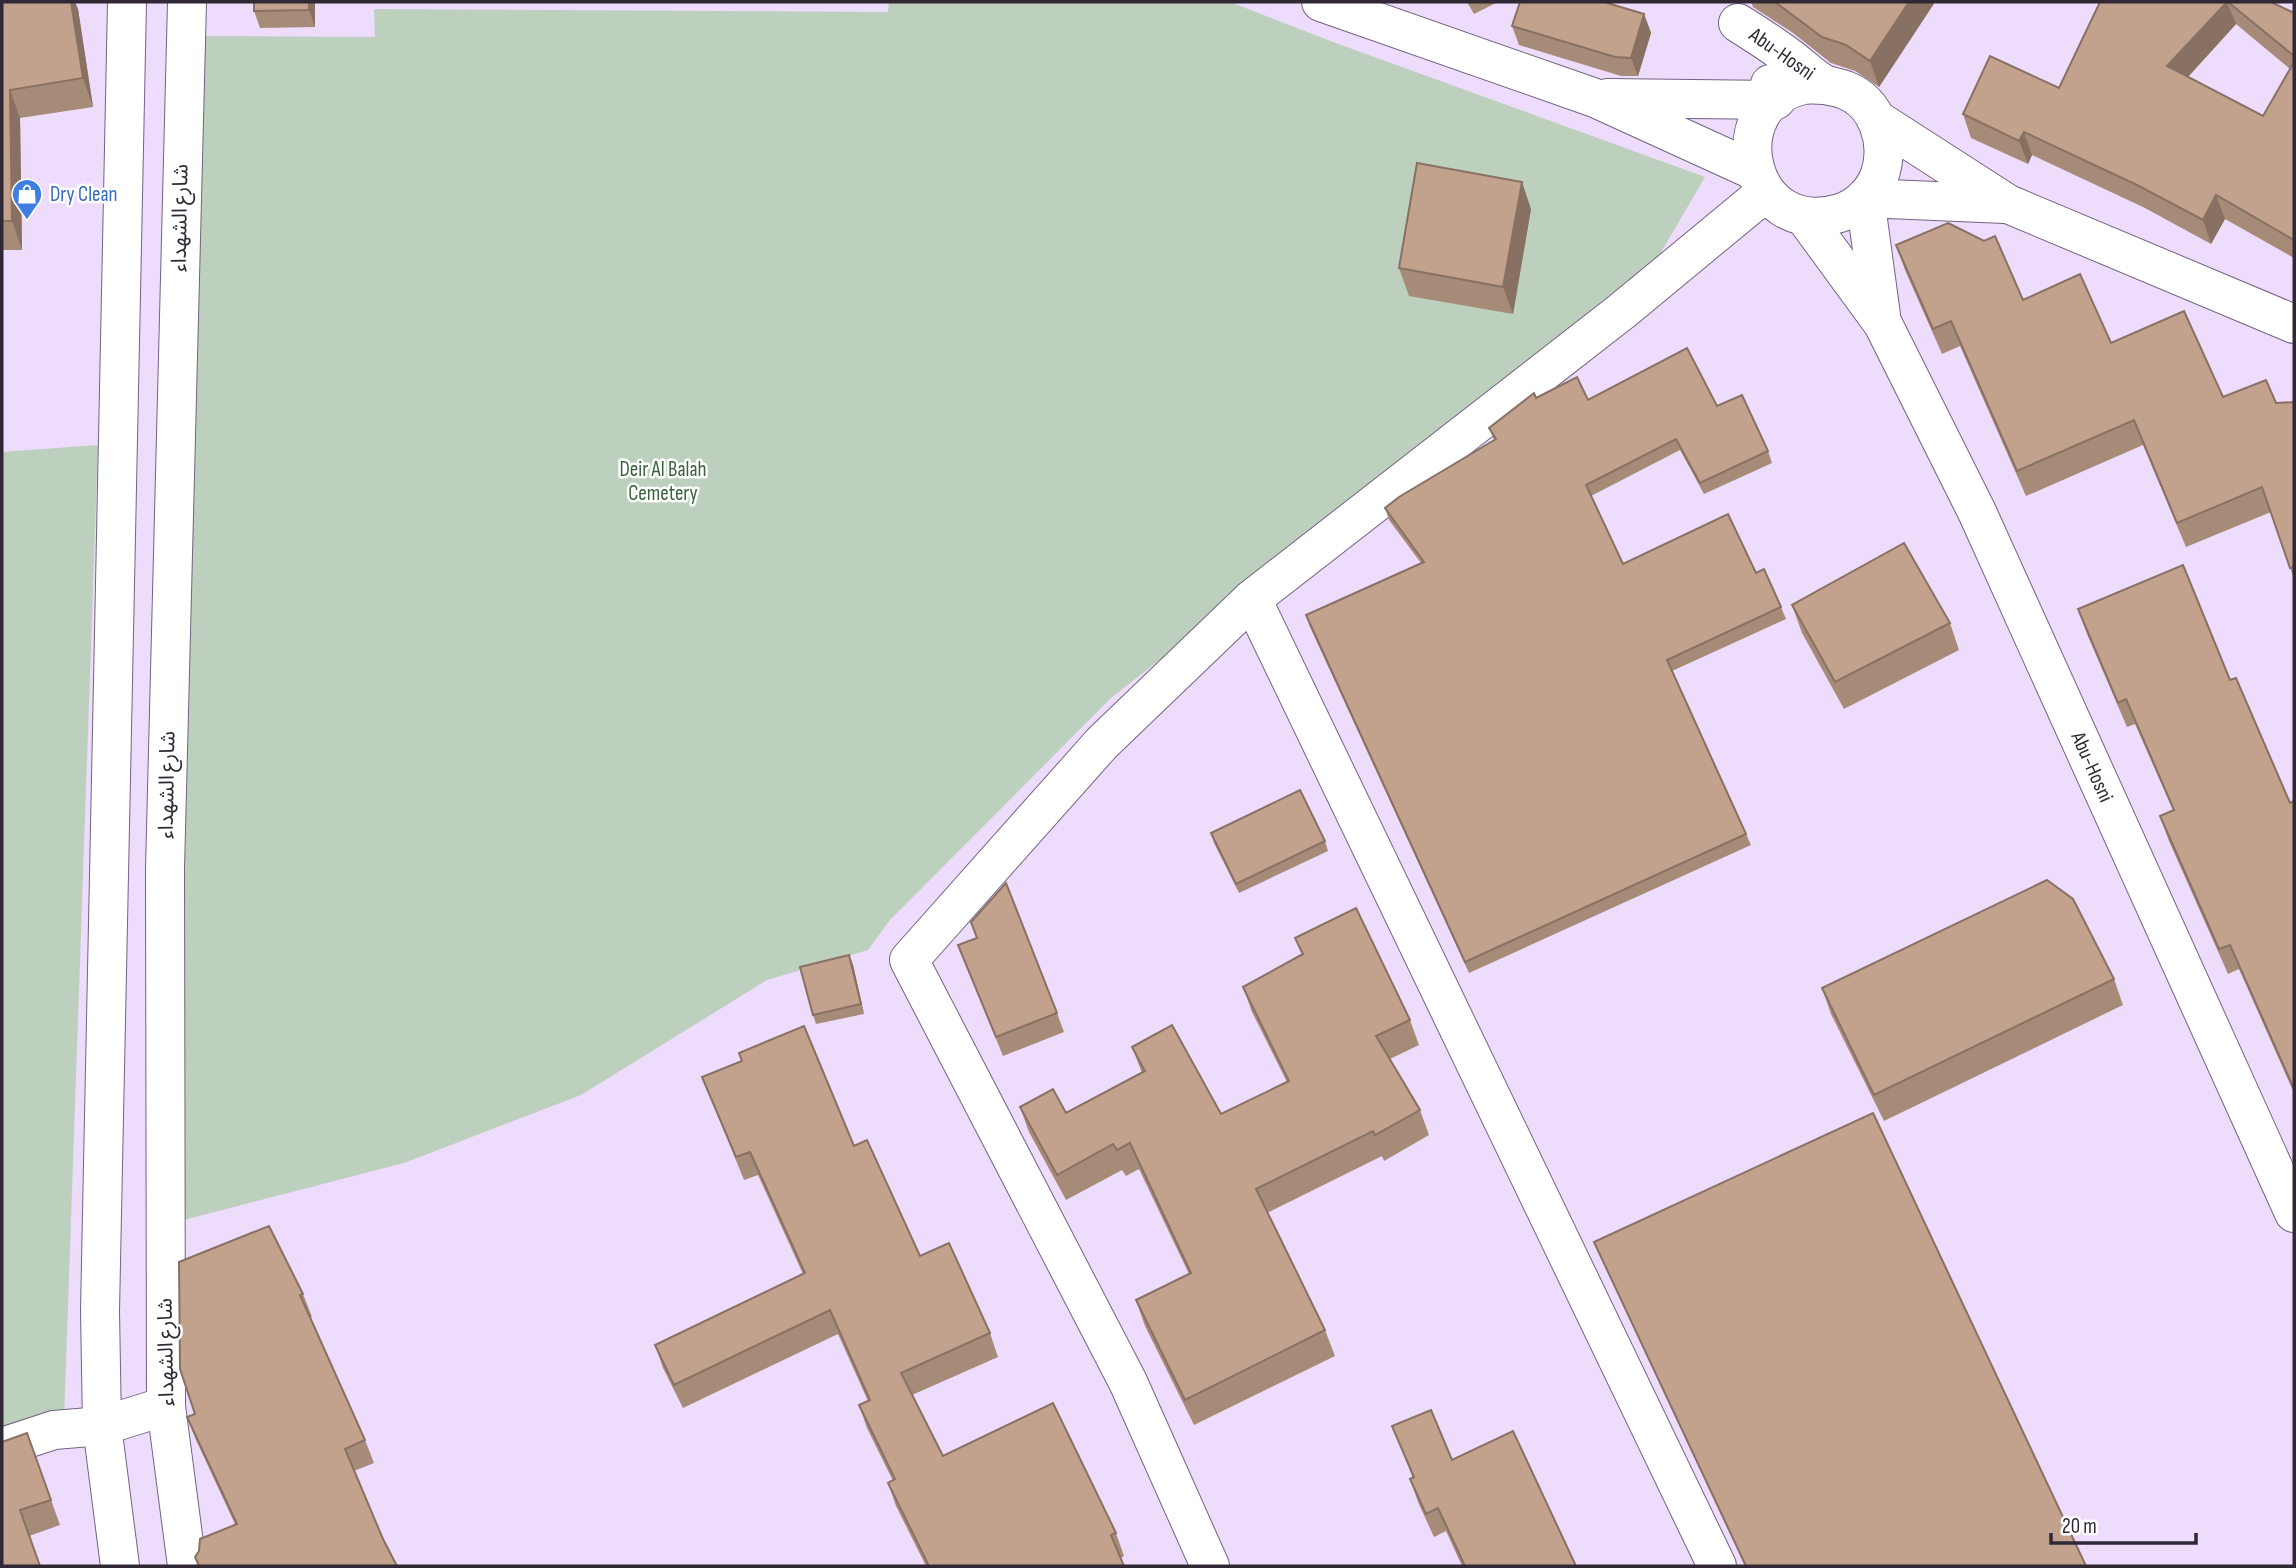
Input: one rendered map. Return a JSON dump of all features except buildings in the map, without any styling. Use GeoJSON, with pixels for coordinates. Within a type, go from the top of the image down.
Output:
{"type":"FeatureCollection","features":[{"type":"Feature","properties":{"kind":"street"},"geometry":{"type":"LineString","coordinates":[[120,1566],[102,1426],[100,1311],[127,2]]}},
{"type":"Feature","properties":{"kind":"street","name":"شارع الشهداء"},"geometry":{"type":"LineString","coordinates":[[187,2],[165,869],[166,1406],[187,1566]]}},
{"type":"Feature","properties":{"kind":"street"},"geometry":{"type":"LineString","coordinates":[[1210,1566],[1128,1382],[909,960],[1102,743],[1252,599],[1622,311],[1760,182],[1595,98],[1321,2]]}},
{"type":"Feature","properties":{"kind":"street","name":"Abu-Hosni"},"geometry":{"type":"LineString","coordinates":[[1733,12],[1825,85]]}},
{"type":"Feature","properties":{"kind":"street","name":"Abu-Hosni"},"geometry":{"type":"LineString","coordinates":[[1733,12],[1760,54],[1776,100]]}},
{"type":"Feature","properties":{"kind":"street","name":"Abu-Hosni"},"geometry":{"type":"LineString","coordinates":[[2008,204],[1876,119],[1864,102],[1846,90],[1825,85],[1804,85],[1784,93],[1767,108],[1755,127],[1751,149],[1760,182],[1782,207],[1804,216],[1882,324],[1977,512],[2294,1213]]}},
{"type":"Feature","properties":{"kind":"street"},"geometry":{"type":"LineString","coordinates":[[1595,98],[1776,100]]}},
{"type":"Feature","properties":{"kind":"street"},"geometry":{"type":"LineString","coordinates":[[1804,216],[1826,217],[1848,211],[1865,198],[1878,181],[1884,160],[1884,139],[1876,119]]}},
{"type":"Feature","properties":{"kind":"street"},"geometry":{"type":"LineString","coordinates":[[1865,198],[2008,204],[2294,324]]}},
{"type":"Feature","properties":{"kind":"street","name":"Abu-Hosni"},"geometry":{"type":"LineString","coordinates":[[1865,198],[1882,324]]}},
{"type":"Feature","properties":{"kind":"street"},"geometry":{"type":"LineString","coordinates":[[1252,599],[1717,1566]]}},
{"type":"Feature","properties":{"kind":"street"},"geometry":{"type":"LineString","coordinates":[[2,1447],[54,1430],[102,1426],[166,1406]]}},
{"type":"Feature","properties":{"kind":"green space","name":"Deir Al Balah Cemetery"},"geometry":{"type":"Polygon","coordinates":[[[889,2],[1230,2],[1705,177],[1646,278],[1111,698],[890,920],[868,950],[767,980],[581,1095],[404,1163],[176,1222],[205,36],[375,37],[374,9],[888,12],[889,2]]]}},
{"type":"Feature","properties":{"kind":"green space"},"geometry":{"type":"Polygon","coordinates":[[[98,445],[64,1421],[2,1441],[2,452],[98,445]]]}},
{"type":"Feature","properties":{"kind":"place","name":"Dry Clean"},"geometry":{"type":"Point","coordinates":[27,221]}}]}
